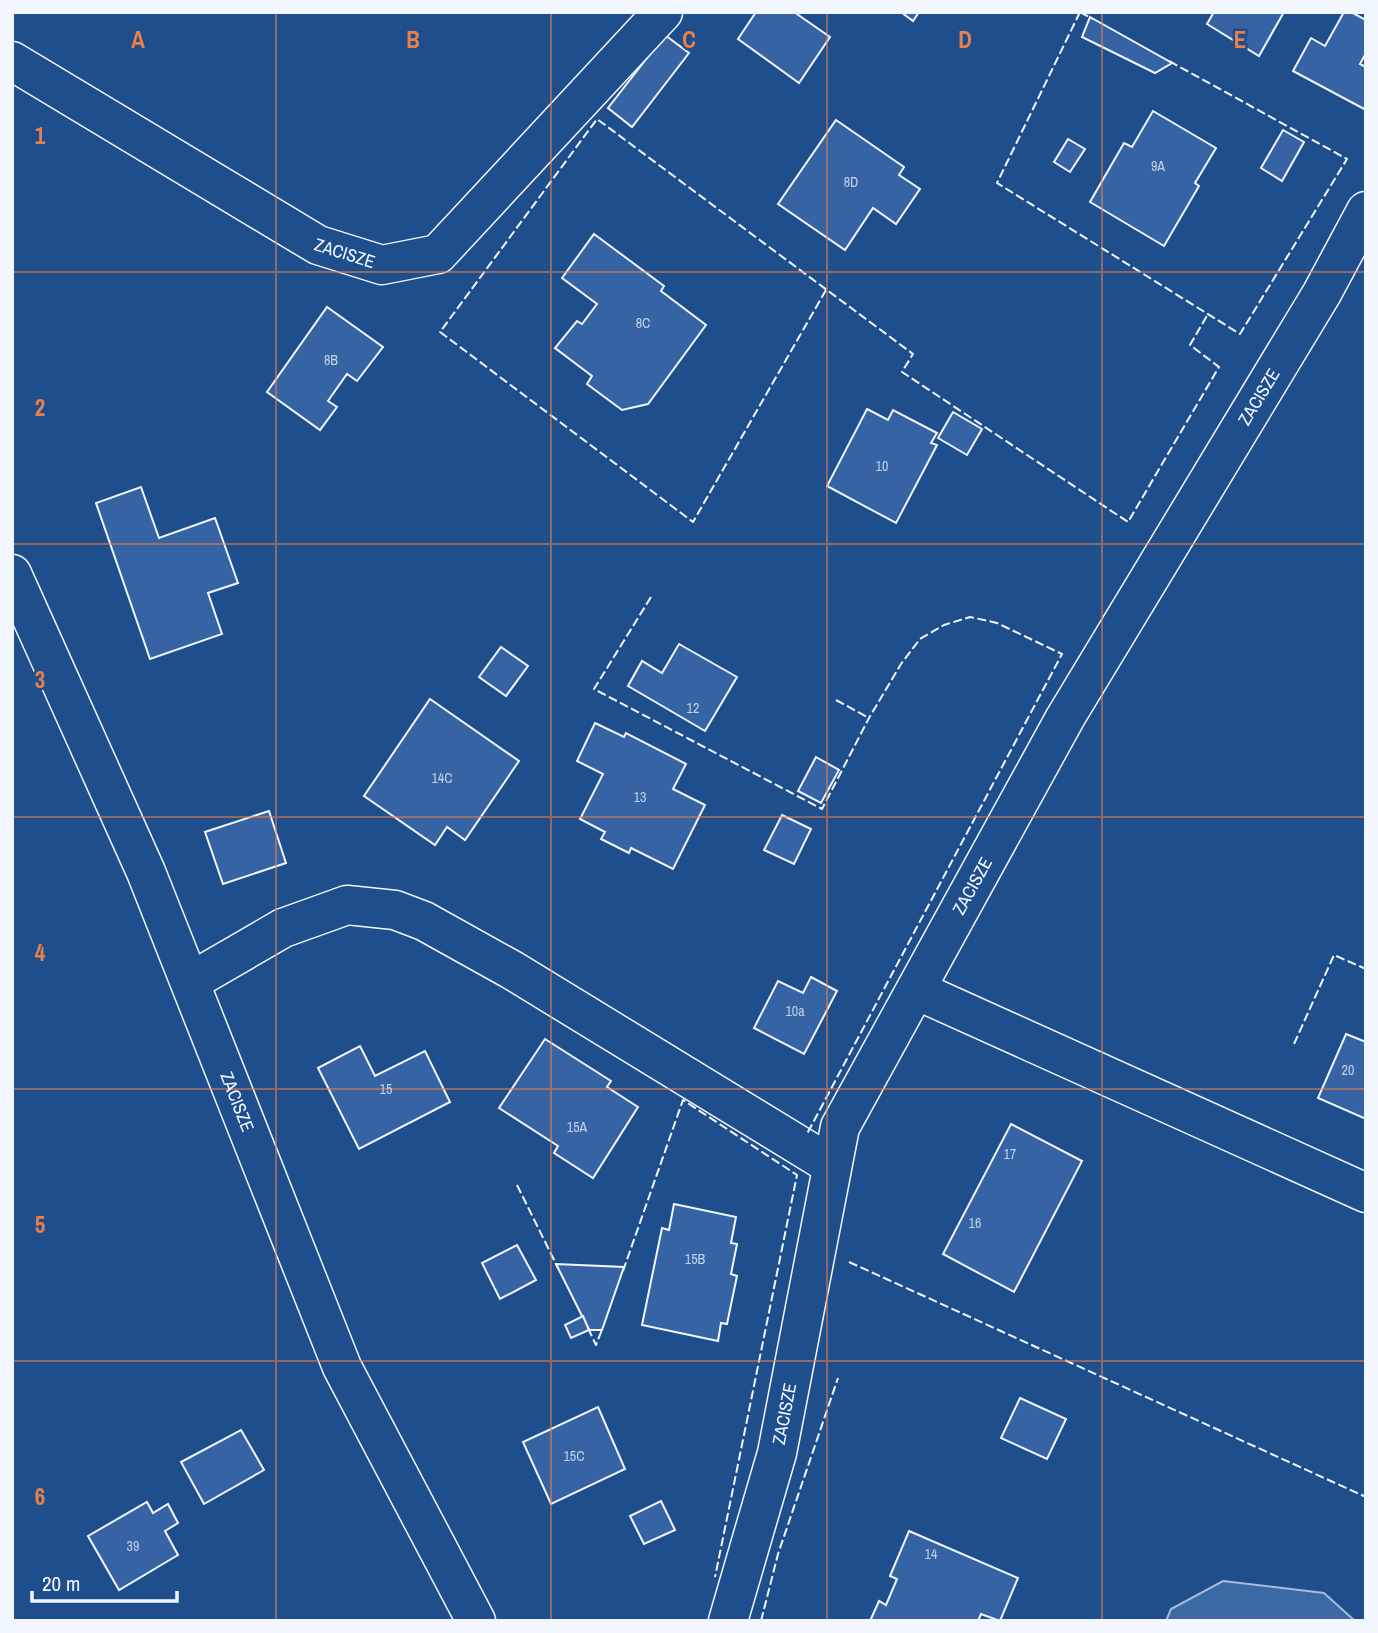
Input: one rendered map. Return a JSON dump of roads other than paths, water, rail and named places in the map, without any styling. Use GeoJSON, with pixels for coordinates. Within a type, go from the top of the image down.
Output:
{"type":"FeatureCollection","features":[{"type":"Feature","properties":{"kind":"street","name":"ZACISZE"},"geometry":{"type":"LineString","coordinates":[[12,61],[318,244],[382,265],[438,254],[663,12]]}},
{"type":"Feature","properties":{"kind":"street","name":"ZACISZE"},"geometry":{"type":"LineString","coordinates":[[729,1621],[777,1454],[840,1127],[1065,718],[1322,293],[1366,211]]}},
{"type":"Feature","properties":{"kind":"street","name":"ZACISZE"},"geometry":{"type":"LineString","coordinates":[[12,574],[146,872],[342,1367],[476,1621]]}},
{"type":"Feature","properties":{"kind":"street"},"geometry":{"type":"LineString","coordinates":[[190,982],[283,928],[347,905],[396,909],[424,921],[512,970],[831,1165]]}},
{"type":"Feature","properties":{"kind":"street"},"geometry":{"type":"LineString","coordinates":[[916,990],[1366,1193]]}},
{"type":"Feature","properties":{"kind":"water"},"geometry":{"type":"Polygon","coordinates":[[[1223,1581],[1324,1593],[1355,1621],[1166,1621],[1171,1609],[1223,1581]]]}}]}
